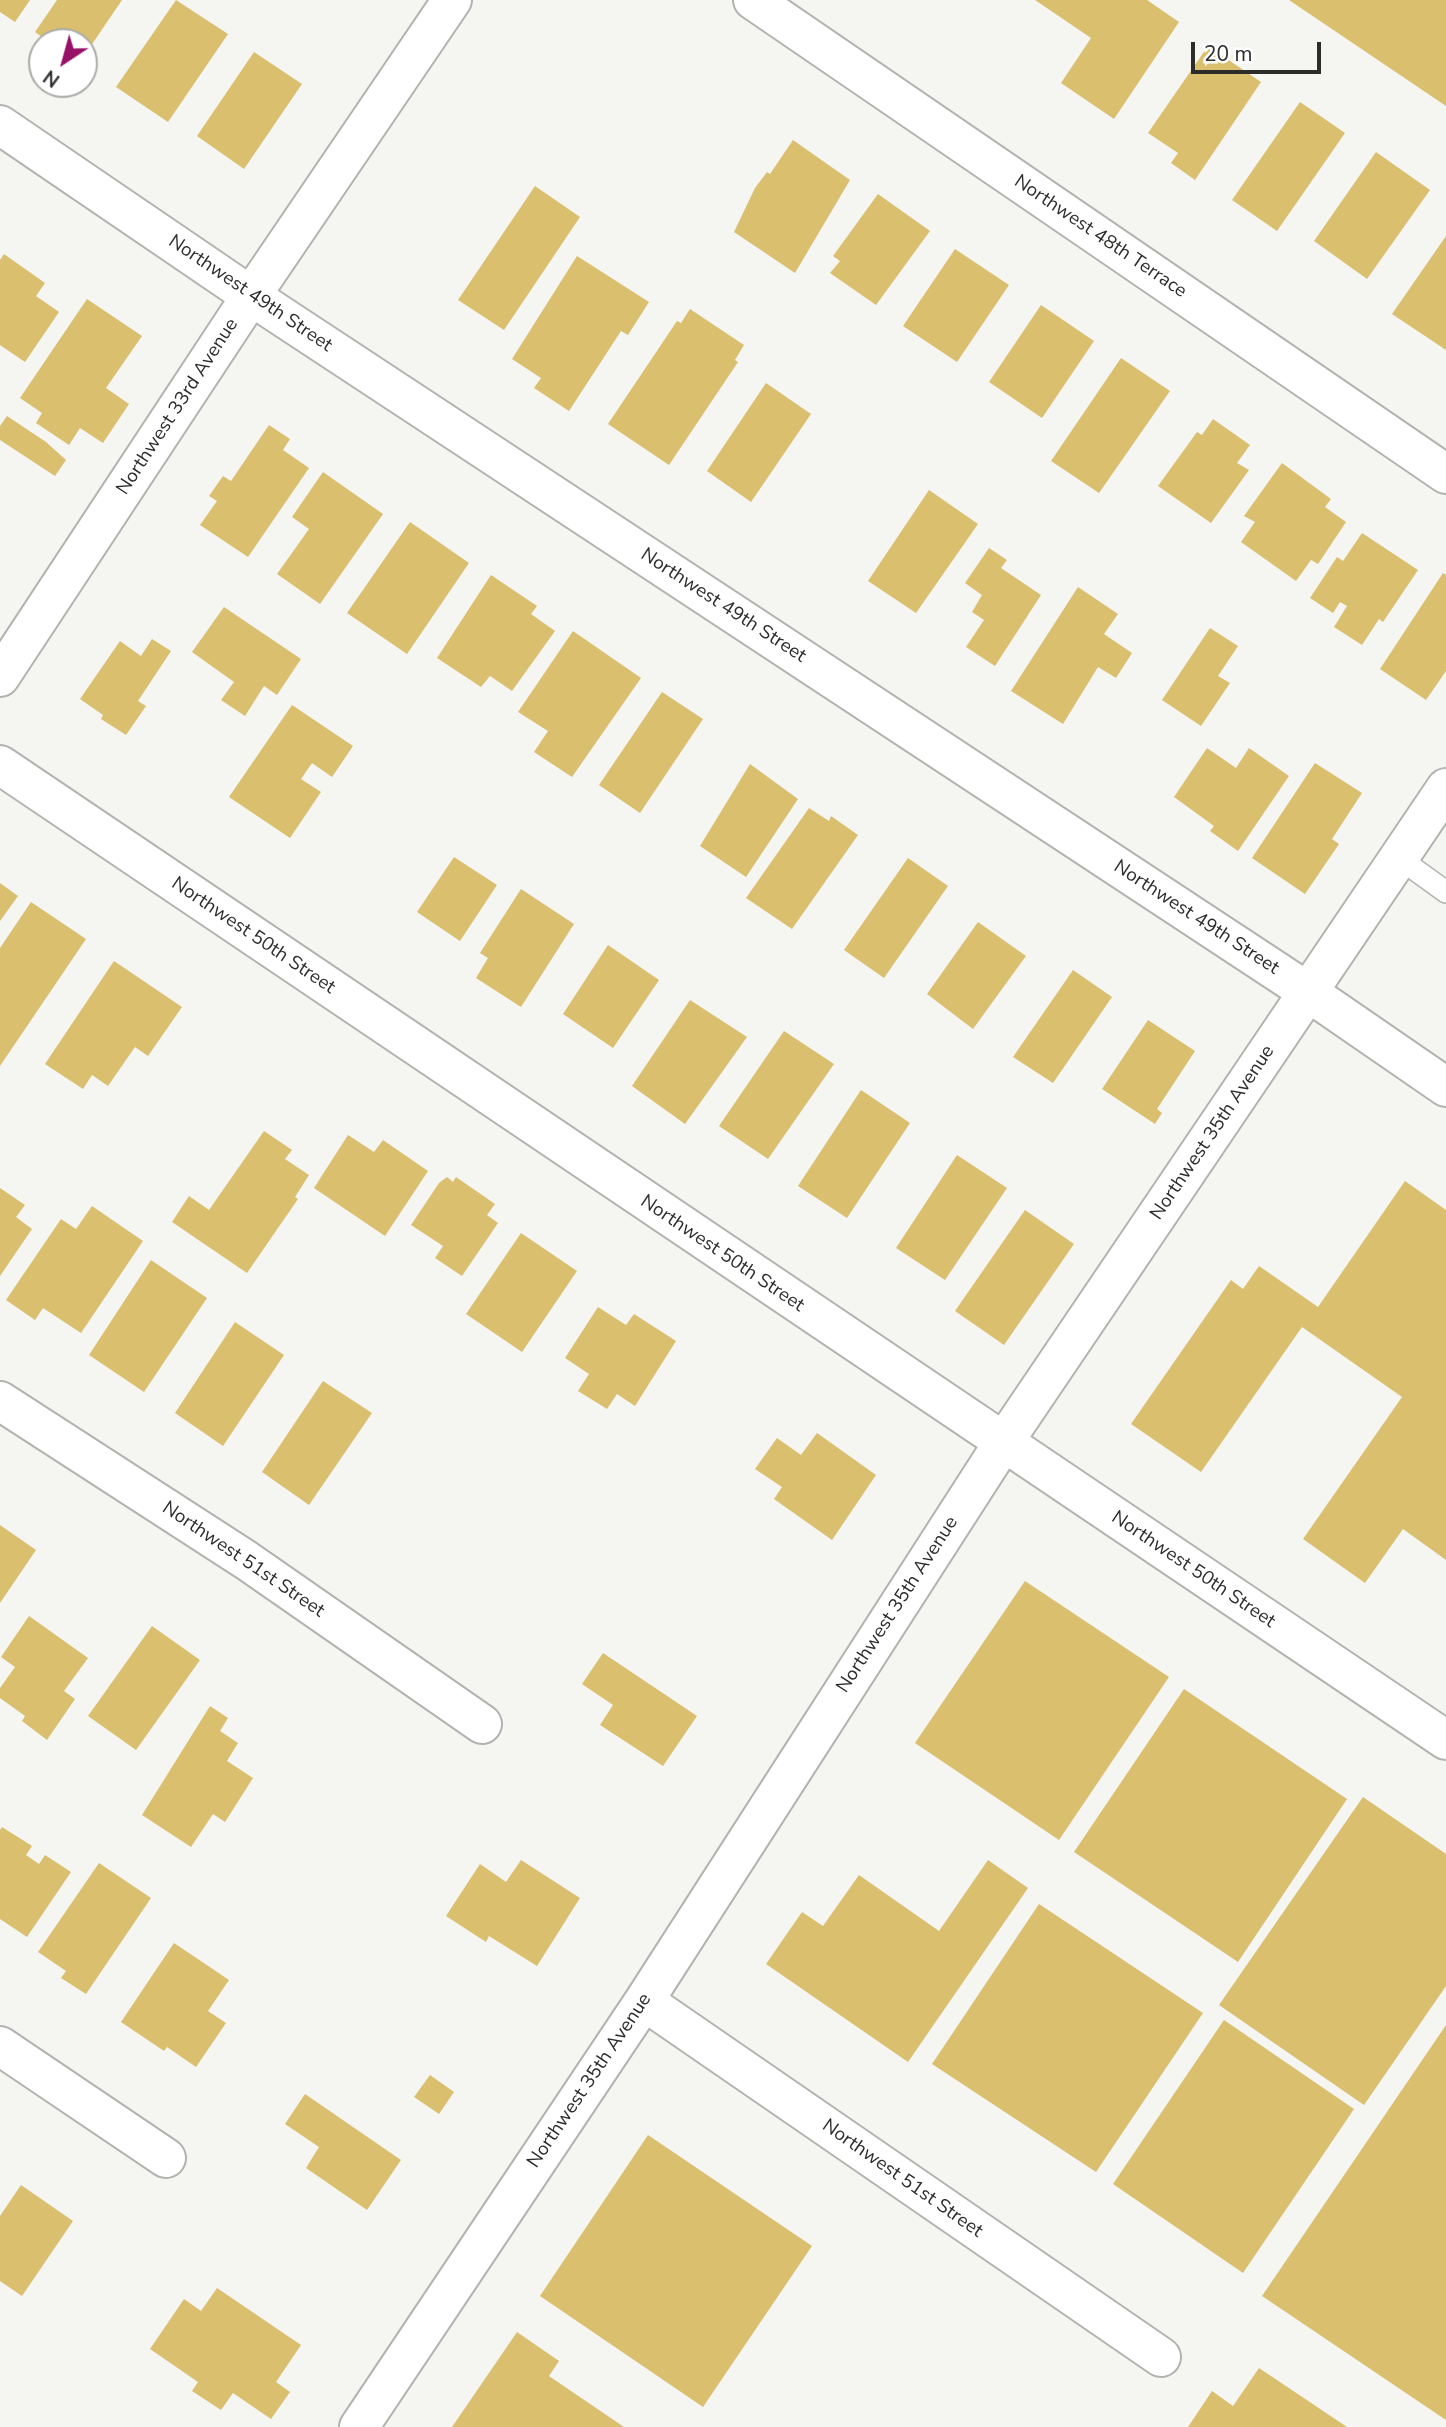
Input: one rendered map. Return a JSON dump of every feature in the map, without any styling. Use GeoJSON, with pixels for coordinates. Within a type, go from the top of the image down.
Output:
{"type":"FeatureCollection","features":[{"type":"Feature","properties":{"kind":"street","name":"Northwest 33rd Avenue"},"geometry":{"type":"LineString","coordinates":[[0,677],[251,296],[452,0]]}},
{"type":"Feature","properties":{"kind":"street","name":"Northwest 48th Terrace"},"geometry":{"type":"LineString","coordinates":[[753,0],[1446,474]]}},
{"type":"Feature","properties":{"kind":"street","name":"Northwest 49th Street"},"geometry":{"type":"LineString","coordinates":[[0,125],[251,296],[1308,992],[1446,1087]]}},
{"type":"Feature","properties":{"kind":"street","name":"Northwest 50th Street"},"geometry":{"type":"LineString","coordinates":[[0,765],[1446,1740]]}},
{"type":"Feature","properties":{"kind":"street","name":"Northwest 35th Avenue"},"geometry":{"type":"LineString","coordinates":[[359,2427],[644,2001],[1003,1443],[1446,788]]}},
{"type":"Feature","properties":{"kind":"street","name":"Northwest 51st Street"},"geometry":{"type":"LineString","coordinates":[[0,1401],[246,1560],[482,1724]]}},
{"type":"Feature","properties":{"kind":"street","name":"Northwest 51st Street"},"geometry":{"type":"LineString","coordinates":[[644,2001],[1161,2357]]}},
{"type":"Feature","properties":{"kind":"street"},"geometry":{"type":"LineString","coordinates":[[0,2046],[166,2158]]}},
{"type":"Feature","properties":{"kind":"lane"},"geometry":{"type":"LineString","coordinates":[[1399,858],[1446,892]]}},
{"type":"Feature","properties":{"kind":"building"},"geometry":{"type":"Polygon","coordinates":[[[0,0],[30,0],[15,22],[0,12],[0,0]]]}},
{"type":"Feature","properties":{"kind":"building"},"geometry":{"type":"Polygon","coordinates":[[[57,0],[122,0],[98,35],[98,28],[38,28],[57,0]]]}},
{"type":"Feature","properties":{"kind":"building"},"geometry":{"type":"Polygon","coordinates":[[[176,0],[228,34],[168,122],[116,87],[176,0]]]}},
{"type":"Feature","properties":{"kind":"building"},"geometry":{"type":"Polygon","coordinates":[[[1035,0],[1147,0],[1179,22],[1114,119],[1061,83],[1091,38],[1035,0]]]}},
{"type":"Feature","properties":{"kind":"building"},"geometry":{"type":"Polygon","coordinates":[[[1289,0],[1446,0],[1446,106],[1289,0]]]}},
{"type":"Feature","properties":{"kind":"building"},"geometry":{"type":"Polygon","coordinates":[[[1208,46],[1261,82],[1195,180],[1171,163],[1178,153],[1148,133],[1208,46]]]}},
{"type":"Feature","properties":{"kind":"building"},"geometry":{"type":"Polygon","coordinates":[[[254,52],[302,84],[244,169],[197,136],[254,52]]]}},
{"type":"Feature","properties":{"kind":"building"},"geometry":{"type":"Polygon","coordinates":[[[1300,102],[1345,133],[1277,231],[1232,200],[1300,102]]]}},
{"type":"Feature","properties":{"kind":"building"},"geometry":{"type":"Polygon","coordinates":[[[793,140],[850,180],[795,273],[734,232],[755,188],[767,172],[770,174],[793,140]]]}},
{"type":"Feature","properties":{"kind":"building"},"geometry":{"type":"Polygon","coordinates":[[[1376,152],[1430,190],[1367,279],[1314,241],[1376,152]]]}},
{"type":"Feature","properties":{"kind":"building"},"geometry":{"type":"Polygon","coordinates":[[[535,186],[580,217],[504,330],[458,300],[535,186]]]}},
{"type":"Feature","properties":{"kind":"building"},"geometry":{"type":"Polygon","coordinates":[[[878,194],[930,231],[876,305],[830,273],[840,261],[833,256],[878,194]]]}},
{"type":"Feature","properties":{"kind":"building"},"geometry":{"type":"Polygon","coordinates":[[[1446,236],[1446,350],[1392,314],[1446,236]]]}},
{"type":"Feature","properties":{"kind":"building"},"geometry":{"type":"Polygon","coordinates":[[[955,249],[1009,285],[957,362],[903,326],[955,249]]]}},
{"type":"Feature","properties":{"kind":"building"},"geometry":{"type":"Polygon","coordinates":[[[4,254],[45,283],[36,296],[59,312],[25,362],[0,345],[0,260],[4,254]]]}},
{"type":"Feature","properties":{"kind":"building"},"geometry":{"type":"Polygon","coordinates":[[[577,256],[649,302],[628,335],[621,331],[569,411],[534,388],[541,378],[512,359],[577,256]]]}},
{"type":"Feature","properties":{"kind":"building"},"geometry":{"type":"Polygon","coordinates":[[[87,299],[142,336],[106,388],[129,404],[103,443],[80,428],[69,445],[36,423],[42,413],[20,398],[87,299]]]}},
{"type":"Feature","properties":{"kind":"building"},"geometry":{"type":"Polygon","coordinates":[[[1041,305],[1094,341],[1042,418],[989,382],[1041,305]]]}},
{"type":"Feature","properties":{"kind":"building"},"geometry":{"type":"Polygon","coordinates":[[[690,309],[744,345],[735,360],[738,362],[669,465],[608,424],[677,321],[681,323],[690,309]]]}},
{"type":"Feature","properties":{"kind":"building"},"geometry":{"type":"Polygon","coordinates":[[[1121,358],[1170,391],[1099,493],[1051,461],[1121,358]]]}},
{"type":"Feature","properties":{"kind":"building"},"geometry":{"type":"Polygon","coordinates":[[[766,383],[811,414],[751,502],[707,471],[766,383]]]}},
{"type":"Feature","properties":{"kind":"building"},"geometry":{"type":"Polygon","coordinates":[[[7,416],[46,442],[66,460],[55,476],[0,440],[0,426],[7,416]]]}},
{"type":"Feature","properties":{"kind":"building"},"geometry":{"type":"Polygon","coordinates":[[[1213,419],[1250,445],[1237,463],[1249,470],[1211,523],[1158,486],[1197,432],[1202,435],[1213,419]]]}},
{"type":"Feature","properties":{"kind":"building"},"geometry":{"type":"Polygon","coordinates":[[[269,425],[290,439],[283,450],[309,468],[248,557],[200,525],[217,501],[209,496],[223,476],[231,481],[269,425]]]}},
{"type":"Feature","properties":{"kind":"building"},"geometry":{"type":"Polygon","coordinates":[[[1282,463],[1331,499],[1325,507],[1346,522],[1318,564],[1311,560],[1296,581],[1241,542],[1255,522],[1244,516],[1282,463]]]}},
{"type":"Feature","properties":{"kind":"building"},"geometry":{"type":"Polygon","coordinates":[[[323,472],[383,514],[320,604],[277,574],[309,529],[292,517],[323,472]]]}},
{"type":"Feature","properties":{"kind":"building"},"geometry":{"type":"Polygon","coordinates":[[[929,490],[978,524],[916,613],[868,581],[929,490]]]}},
{"type":"Feature","properties":{"kind":"building"},"geometry":{"type":"Polygon","coordinates":[[[410,522],[469,563],[407,654],[347,613],[410,522]]]}},
{"type":"Feature","properties":{"kind":"building"},"geometry":{"type":"Polygon","coordinates":[[[1362,533],[1418,570],[1383,622],[1379,619],[1362,645],[1334,627],[1347,606],[1340,602],[1333,613],[1310,598],[1337,557],[1343,561],[1362,533]]]}},
{"type":"Feature","properties":{"kind":"building"},"geometry":{"type":"Polygon","coordinates":[[[989,548],[1007,560],[1001,568],[1041,595],[995,666],[966,647],[984,620],[972,612],[982,595],[965,583],[989,548]]]}},
{"type":"Feature","properties":{"kind":"building"},"geometry":{"type":"Polygon","coordinates":[[[1443,573],[1446,575],[1446,671],[1426,700],[1380,669],[1443,573]]]}},
{"type":"Feature","properties":{"kind":"building"},"geometry":{"type":"Polygon","coordinates":[[[491,575],[537,606],[531,614],[555,631],[512,691],[490,676],[481,687],[437,658],[491,575]]]}},
{"type":"Feature","properties":{"kind":"building"},"geometry":{"type":"Polygon","coordinates":[[[1078,587],[1118,614],[1104,634],[1132,653],[1116,678],[1098,667],[1063,724],[1011,691],[1078,587]]]}},
{"type":"Feature","properties":{"kind":"building"},"geometry":{"type":"Polygon","coordinates":[[[224,607],[301,659],[277,695],[264,686],[245,716],[221,700],[234,682],[192,652],[224,607]]]}},
{"type":"Feature","properties":{"kind":"building"},"geometry":{"type":"Polygon","coordinates":[[[1210,628],[1238,646],[1218,676],[1230,683],[1201,726],[1162,700],[1210,628]]]}},
{"type":"Feature","properties":{"kind":"building"},"geometry":{"type":"Polygon","coordinates":[[[573,631],[641,678],[572,777],[534,752],[548,731],[518,712],[573,631]]]}},
{"type":"Feature","properties":{"kind":"building"},"geometry":{"type":"Polygon","coordinates":[[[152,639],[171,651],[138,701],[146,706],[126,735],[101,719],[103,715],[80,699],[120,641],[141,656],[152,639]]]}},
{"type":"Feature","properties":{"kind":"building"},"geometry":{"type":"Polygon","coordinates":[[[662,692],[703,719],[640,813],[599,785],[662,692]]]}},
{"type":"Feature","properties":{"kind":"building"},"geometry":{"type":"Polygon","coordinates":[[[292,705],[353,746],[332,777],[312,763],[301,779],[321,792],[290,838],[229,797],[292,705]]]}},
{"type":"Feature","properties":{"kind":"building"},"geometry":{"type":"Polygon","coordinates":[[[1207,748],[1236,768],[1249,748],[1289,776],[1238,851],[1210,831],[1214,826],[1174,797],[1207,748]]]}},
{"type":"Feature","properties":{"kind":"building"},"geometry":{"type":"Polygon","coordinates":[[[1315,763],[1362,793],[1332,839],[1339,844],[1305,894],[1252,858],[1315,763]]]}},
{"type":"Feature","properties":{"kind":"building"},"geometry":{"type":"Polygon","coordinates":[[[750,764],[798,799],[746,877],[700,846],[750,764]]]}},
{"type":"Feature","properties":{"kind":"building"},"geometry":{"type":"Polygon","coordinates":[[[809,808],[829,821],[831,816],[858,835],[792,929],[746,898],[809,808]]]}},
{"type":"Feature","properties":{"kind":"building"},"geometry":{"type":"Polygon","coordinates":[[[454,857],[497,885],[460,941],[417,912],[454,857]]]}},
{"type":"Feature","properties":{"kind":"building"},"geometry":{"type":"Polygon","coordinates":[[[908,858],[948,886],[884,978],[844,950],[908,858]]]}},
{"type":"Feature","properties":{"kind":"building"},"geometry":{"type":"Polygon","coordinates":[[[0,883],[18,896],[0,921],[0,883]]]}},
{"type":"Feature","properties":{"kind":"building"},"geometry":{"type":"Polygon","coordinates":[[[521,889],[574,924],[521,1007],[476,978],[488,958],[480,953],[521,889]]]}},
{"type":"Feature","properties":{"kind":"building"},"geometry":{"type":"Polygon","coordinates":[[[31,902],[86,939],[0,1066],[0,948],[31,902]]]}},
{"type":"Feature","properties":{"kind":"building"},"geometry":{"type":"Polygon","coordinates":[[[978,922],[1026,956],[973,1029],[927,994],[978,922]]]}},
{"type":"Feature","properties":{"kind":"building"},"geometry":{"type":"Polygon","coordinates":[[[608,945],[659,980],[613,1048],[563,1014],[608,945]]]}},
{"type":"Feature","properties":{"kind":"building"},"geometry":{"type":"Polygon","coordinates":[[[114,961],[182,1007],[148,1056],[135,1047],[108,1086],[92,1075],[83,1089],[45,1064],[114,961]]]}},
{"type":"Feature","properties":{"kind":"building"},"geometry":{"type":"Polygon","coordinates":[[[1073,970],[1112,997],[1053,1083],[1013,1057],[1073,970]]]}},
{"type":"Feature","properties":{"kind":"building"},"geometry":{"type":"Polygon","coordinates":[[[690,1000],[747,1037],[685,1124],[632,1086],[690,1000]]]}},
{"type":"Feature","properties":{"kind":"building"},"geometry":{"type":"Polygon","coordinates":[[[1148,1020],[1195,1051],[1157,1109],[1162,1113],[1155,1124],[1102,1089],[1148,1020]]]}},
{"type":"Feature","properties":{"kind":"building"},"geometry":{"type":"Polygon","coordinates":[[[784,1031],[834,1064],[768,1159],[719,1126],[784,1031]]]}},
{"type":"Feature","properties":{"kind":"building"},"geometry":{"type":"Polygon","coordinates":[[[861,1090],[910,1123],[847,1218],[798,1186],[861,1090]]]}},
{"type":"Feature","properties":{"kind":"building"},"geometry":{"type":"Polygon","coordinates":[[[264,1131],[292,1150],[285,1159],[309,1175],[295,1197],[298,1199],[247,1273],[172,1222],[189,1196],[209,1210],[264,1131]]]}},
{"type":"Feature","properties":{"kind":"building"},"geometry":{"type":"Polygon","coordinates":[[[348,1135],[374,1152],[383,1140],[428,1171],[385,1236],[314,1188],[348,1135]]]}},
{"type":"Feature","properties":{"kind":"building"},"geometry":{"type":"Polygon","coordinates":[[[957,1155],[1007,1188],[945,1280],[896,1248],[957,1155]]]}},
{"type":"Feature","properties":{"kind":"building"},"geometry":{"type":"Polygon","coordinates":[[[447,1177],[453,1182],[456,1177],[495,1204],[487,1215],[498,1223],[462,1276],[435,1258],[443,1246],[411,1225],[439,1183],[447,1177]]]}},
{"type":"Feature","properties":{"kind":"building"},"geometry":{"type":"Polygon","coordinates":[[[1405,1181],[1446,1210],[1446,1560],[1403,1529],[1365,1583],[1303,1539],[1402,1397],[1302,1327],[1201,1472],[1131,1424],[1231,1280],[1243,1289],[1259,1266],[1318,1307],[1405,1181]]]}},
{"type":"Feature","properties":{"kind":"building"},"geometry":{"type":"Polygon","coordinates":[[[0,1188],[25,1205],[16,1217],[32,1229],[0,1276],[0,1188]]]}},
{"type":"Feature","properties":{"kind":"building"},"geometry":{"type":"Polygon","coordinates":[[[92,1206],[143,1241],[81,1333],[43,1308],[35,1320],[6,1300],[61,1219],[76,1229],[92,1206]]]}},
{"type":"Feature","properties":{"kind":"building"},"geometry":{"type":"Polygon","coordinates":[[[1025,1210],[1074,1244],[1004,1345],[955,1311],[1025,1210]]]}},
{"type":"Feature","properties":{"kind":"building"},"geometry":{"type":"Polygon","coordinates":[[[521,1233],[577,1271],[522,1352],[466,1314],[521,1233]]]}},
{"type":"Feature","properties":{"kind":"building"},"geometry":{"type":"Polygon","coordinates":[[[151,1260],[207,1298],[144,1392],[89,1355],[151,1260]]]}},
{"type":"Feature","properties":{"kind":"building"},"geometry":{"type":"Polygon","coordinates":[[[598,1307],[626,1325],[634,1314],[676,1341],[635,1406],[617,1394],[607,1409],[578,1391],[589,1374],[565,1358],[598,1307]]]}},
{"type":"Feature","properties":{"kind":"building"},"geometry":{"type":"Polygon","coordinates":[[[235,1322],[284,1355],[223,1446],[175,1413],[235,1322]]]}},
{"type":"Feature","properties":{"kind":"building"},"geometry":{"type":"Polygon","coordinates":[[[323,1381],[372,1413],[309,1505],[262,1472],[323,1381]]]}},
{"type":"Feature","properties":{"kind":"building"},"geometry":{"type":"Polygon","coordinates":[[[817,1433],[876,1475],[832,1540],[774,1499],[782,1487],[755,1469],[777,1438],[801,1455],[817,1433]]]}},
{"type":"Feature","properties":{"kind":"building"},"geometry":{"type":"Polygon","coordinates":[[[0,1525],[36,1550],[0,1603],[0,1525]]]}},
{"type":"Feature","properties":{"kind":"building"},"geometry":{"type":"Polygon","coordinates":[[[1025,1581],[1169,1677],[1059,1840],[915,1743],[1025,1581]]]}},
{"type":"Feature","properties":{"kind":"building"},"geometry":{"type":"Polygon","coordinates":[[[29,1616],[88,1658],[64,1691],[75,1699],[47,1740],[22,1721],[25,1716],[0,1698],[0,1688],[15,1667],[1,1657],[29,1616]]]}},
{"type":"Feature","properties":{"kind":"building"},"geometry":{"type":"Polygon","coordinates":[[[152,1626],[200,1660],[136,1750],[88,1716],[152,1626]]]}},
{"type":"Feature","properties":{"kind":"building"},"geometry":{"type":"Polygon","coordinates":[[[603,1653],[697,1716],[663,1766],[600,1725],[613,1705],[582,1684],[603,1653]]]}},
{"type":"Feature","properties":{"kind":"building"},"geometry":{"type":"Polygon","coordinates":[[[1184,1689],[1347,1799],[1238,1962],[1074,1852],[1184,1689]]]}},
{"type":"Feature","properties":{"kind":"building"},"geometry":{"type":"Polygon","coordinates":[[[210,1706],[228,1718],[220,1731],[238,1743],[227,1761],[253,1778],[225,1822],[213,1814],[191,1847],[142,1815],[210,1706]]]}},
{"type":"Feature","properties":{"kind":"building"},"geometry":{"type":"Polygon","coordinates":[[[1363,1797],[1446,1854],[1446,1986],[1364,2105],[1219,2005],[1363,1797]]]}},
{"type":"Feature","properties":{"kind":"building"},"geometry":{"type":"Polygon","coordinates":[[[2,1827],[32,1846],[26,1855],[39,1864],[45,1855],[71,1872],[27,1937],[0,1919],[2,1827]]]}},
{"type":"Feature","properties":{"kind":"building"},"geometry":{"type":"Polygon","coordinates":[[[521,1860],[580,1898],[537,1966],[489,1936],[486,1942],[446,1916],[480,1864],[506,1882],[521,1860]]]}},
{"type":"Feature","properties":{"kind":"building"},"geometry":{"type":"Polygon","coordinates":[[[988,1860],[1028,1888],[908,2062],[766,1964],[802,1912],[823,1926],[859,1875],[939,1931],[988,1860]]]}},
{"type":"Feature","properties":{"kind":"building"},"geometry":{"type":"Polygon","coordinates":[[[99,1863],[151,1898],[86,1994],[61,1978],[66,1971],[38,1952],[99,1863]]]}},
{"type":"Feature","properties":{"kind":"building"},"geometry":{"type":"Polygon","coordinates":[[[1039,1904],[1203,2013],[1096,2172],[932,2064],[1039,1904]]]}},
{"type":"Feature","properties":{"kind":"building"},"geometry":{"type":"Polygon","coordinates":[[[174,1943],[229,1980],[208,2011],[226,2023],[196,2067],[167,2047],[164,2051],[121,2022],[174,1943]]]}},
{"type":"Feature","properties":{"kind":"building"},"geometry":{"type":"Polygon","coordinates":[[[1224,2020],[1354,2109],[1243,2273],[1113,2184],[1224,2020]]]}},
{"type":"Feature","properties":{"kind":"building"},"geometry":{"type":"Polygon","coordinates":[[[1446,2025],[1446,2420],[1262,2296],[1446,2025]]]}},
{"type":"Feature","properties":{"kind":"building"},"geometry":{"type":"Polygon","coordinates":[[[430,2075],[454,2092],[439,2114],[414,2097],[430,2075]]]}},
{"type":"Feature","properties":{"kind":"building"},"geometry":{"type":"Polygon","coordinates":[[[305,2094],[401,2160],[367,2210],[306,2168],[319,2147],[285,2124],[305,2094]]]}},
{"type":"Feature","properties":{"kind":"building"},"geometry":{"type":"Polygon","coordinates":[[[648,2135],[812,2246],[703,2407],[540,2296],[648,2135]]]}},
{"type":"Feature","properties":{"kind":"building"},"geometry":{"type":"Polygon","coordinates":[[[21,2185],[73,2221],[22,2296],[0,2281],[0,2216],[21,2185]]]}},
{"type":"Feature","properties":{"kind":"building"},"geometry":{"type":"Polygon","coordinates":[[[217,2288],[301,2345],[276,2382],[290,2392],[271,2419],[233,2393],[221,2410],[192,2391],[198,2382],[150,2349],[184,2299],[201,2311],[217,2288]]]}},
{"type":"Feature","properties":{"kind":"building"},"geometry":{"type":"Polygon","coordinates":[[[517,2332],[559,2361],[549,2376],[624,2427],[452,2427],[517,2332]]]}},
{"type":"Feature","properties":{"kind":"building"},"geometry":{"type":"Polygon","coordinates":[[[1259,2368],[1347,2427],[1188,2427],[1212,2391],[1233,2406],[1259,2368]]]}}]}
